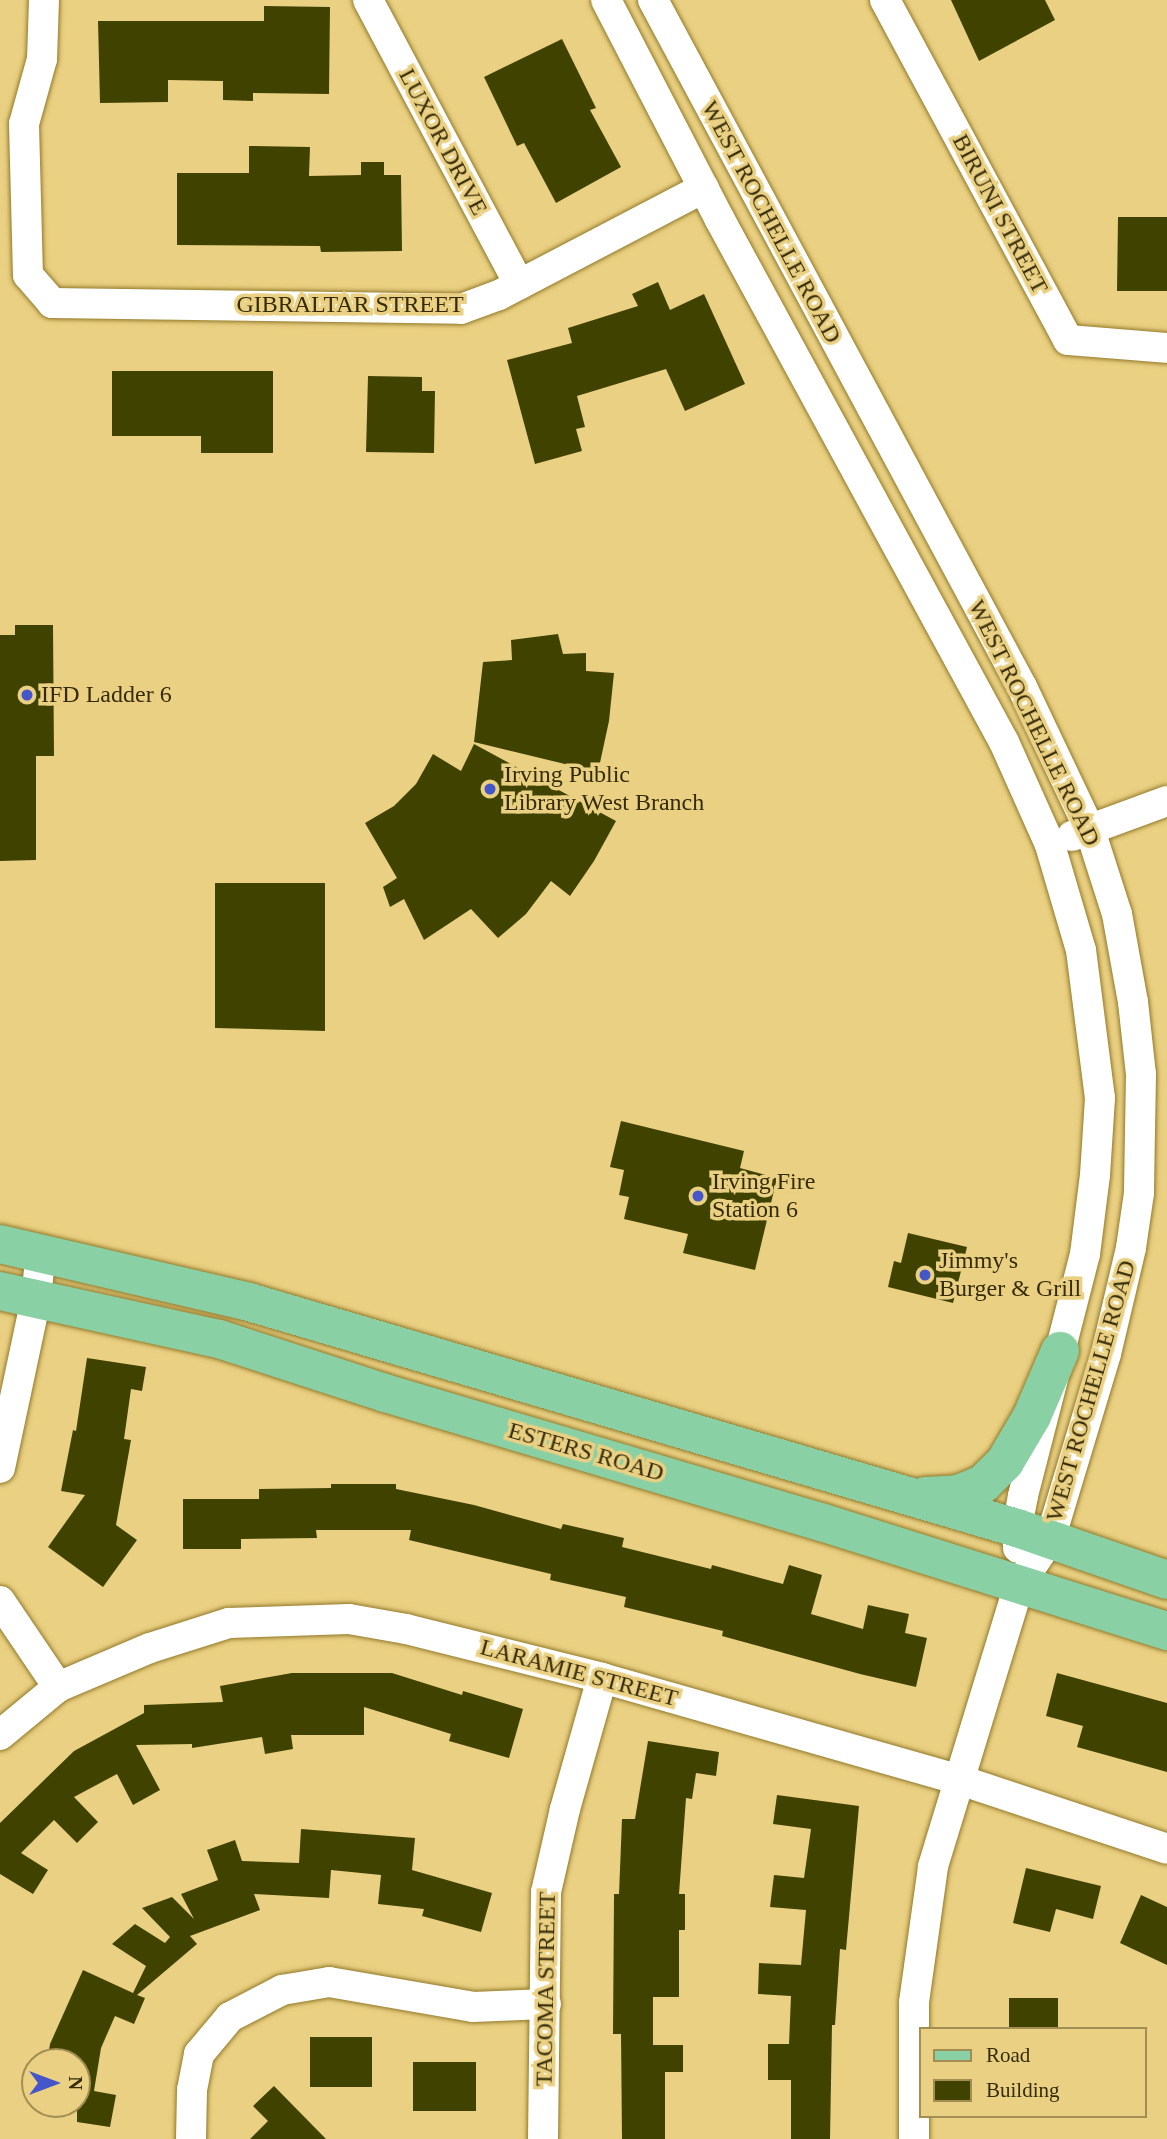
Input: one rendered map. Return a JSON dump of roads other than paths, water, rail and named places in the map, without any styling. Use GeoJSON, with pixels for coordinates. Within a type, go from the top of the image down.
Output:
{"type":"FeatureCollection","features":[{"type":"Feature","properties":{"kind":"main road","name":"ESTERS ROAD"},"geometry":{"type":"LineString","coordinates":[[0,1244],[41,1251],[249,1302],[1033,1534],[1167,1580]]}},
{"type":"Feature","properties":{"kind":"main road","name":"ESTERS ROAD"},"geometry":{"type":"LineString","coordinates":[[18,1295],[219,1339],[385,1393],[640,1468],[1167,1631]]}},
{"type":"Feature","properties":{"kind":"main road"},"geometry":{"type":"LineString","coordinates":[[910,1497],[958,1494],[983,1485],[1004,1462],[1032,1416],[1060,1352]]}},
{"type":"Feature","properties":{"kind":"main road"},"geometry":{"type":"LineString","coordinates":[[640,1468],[657,1424]]}},
{"type":"Feature","properties":{"kind":"street"},"geometry":{"type":"LineString","coordinates":[[12,124],[42,59],[44,0]]}},
{"type":"Feature","properties":{"kind":"street","name":"LUXOR DRIVE"},"geometry":{"type":"LineString","coordinates":[[368,0],[519,285]]}},
{"type":"Feature","properties":{"kind":"street","name":"WEST ROCHELLE ROAD"},"geometry":{"type":"LineString","coordinates":[[606,0],[704,188],[1004,742],[1049,845],[1081,950],[1100,1098],[1095,1175],[1085,1254],[1060,1352],[1033,1534]]}},
{"type":"Feature","properties":{"kind":"street","name":"WEST ROCHELLE ROAD"},"geometry":{"type":"LineString","coordinates":[[653,0],[1022,687],[1090,830],[1117,914],[1133,1002],[1141,1074],[1139,1192],[1131,1248],[1106,1354],[1033,1534],[933,1867],[914,2003],[914,2139]]}},
{"type":"Feature","properties":{"kind":"street","name":"BIRUNI STREET"},"geometry":{"type":"LineString","coordinates":[[885,0],[1068,340],[1167,348]]}},
{"type":"Feature","properties":{"kind":"street","name":"GIBRALTAR STREET"},"geometry":{"type":"LineString","coordinates":[[12,124],[28,275],[52,303],[461,309],[519,285],[704,188]]}},
{"type":"Feature","properties":{"kind":"street"},"geometry":{"type":"LineString","coordinates":[[1049,845],[1167,802]]}},
{"type":"Feature","properties":{"kind":"street"},"geometry":{"type":"LineString","coordinates":[[0,1468],[18,1295],[41,1251]]}},
{"type":"Feature","properties":{"kind":"street"},"geometry":{"type":"LineString","coordinates":[[0,1601],[58,1687]]}},
{"type":"Feature","properties":{"kind":"street","name":"LARAMIE STREET"},"geometry":{"type":"LineString","coordinates":[[0,1735],[58,1687],[150,1648],[229,1623],[349,1619],[406,1629],[602,1678],[960,1780],[1167,1849]]}},
{"type":"Feature","properties":{"kind":"street","name":"TACOMA STREET"},"geometry":{"type":"LineString","coordinates":[[543,2139],[546,1892],[565,1809],[602,1678]]}},
{"type":"Feature","properties":{"kind":"street"},"geometry":{"type":"LineString","coordinates":[[191,2139],[192,2090],[200,2054],[230,2017],[282,1990],[328,1982],[473,2007],[546,2004]]}},
{"type":"Feature","properties":{"kind":"place","name":"IFD Ladder 6"},"geometry":{"type":"Point","coordinates":[27,695]}},
{"type":"Feature","properties":{"kind":"place","name":"Irving Public Library West Branch"},"geometry":{"type":"Point","coordinates":[490,789]}},
{"type":"Feature","properties":{"kind":"place","name":"Irving Fire Station 6"},"geometry":{"type":"Point","coordinates":[698,1196]}},
{"type":"Feature","properties":{"kind":"place","name":"Jimmy's Burger & Grill"},"geometry":{"type":"Point","coordinates":[925,1275]}}]}
